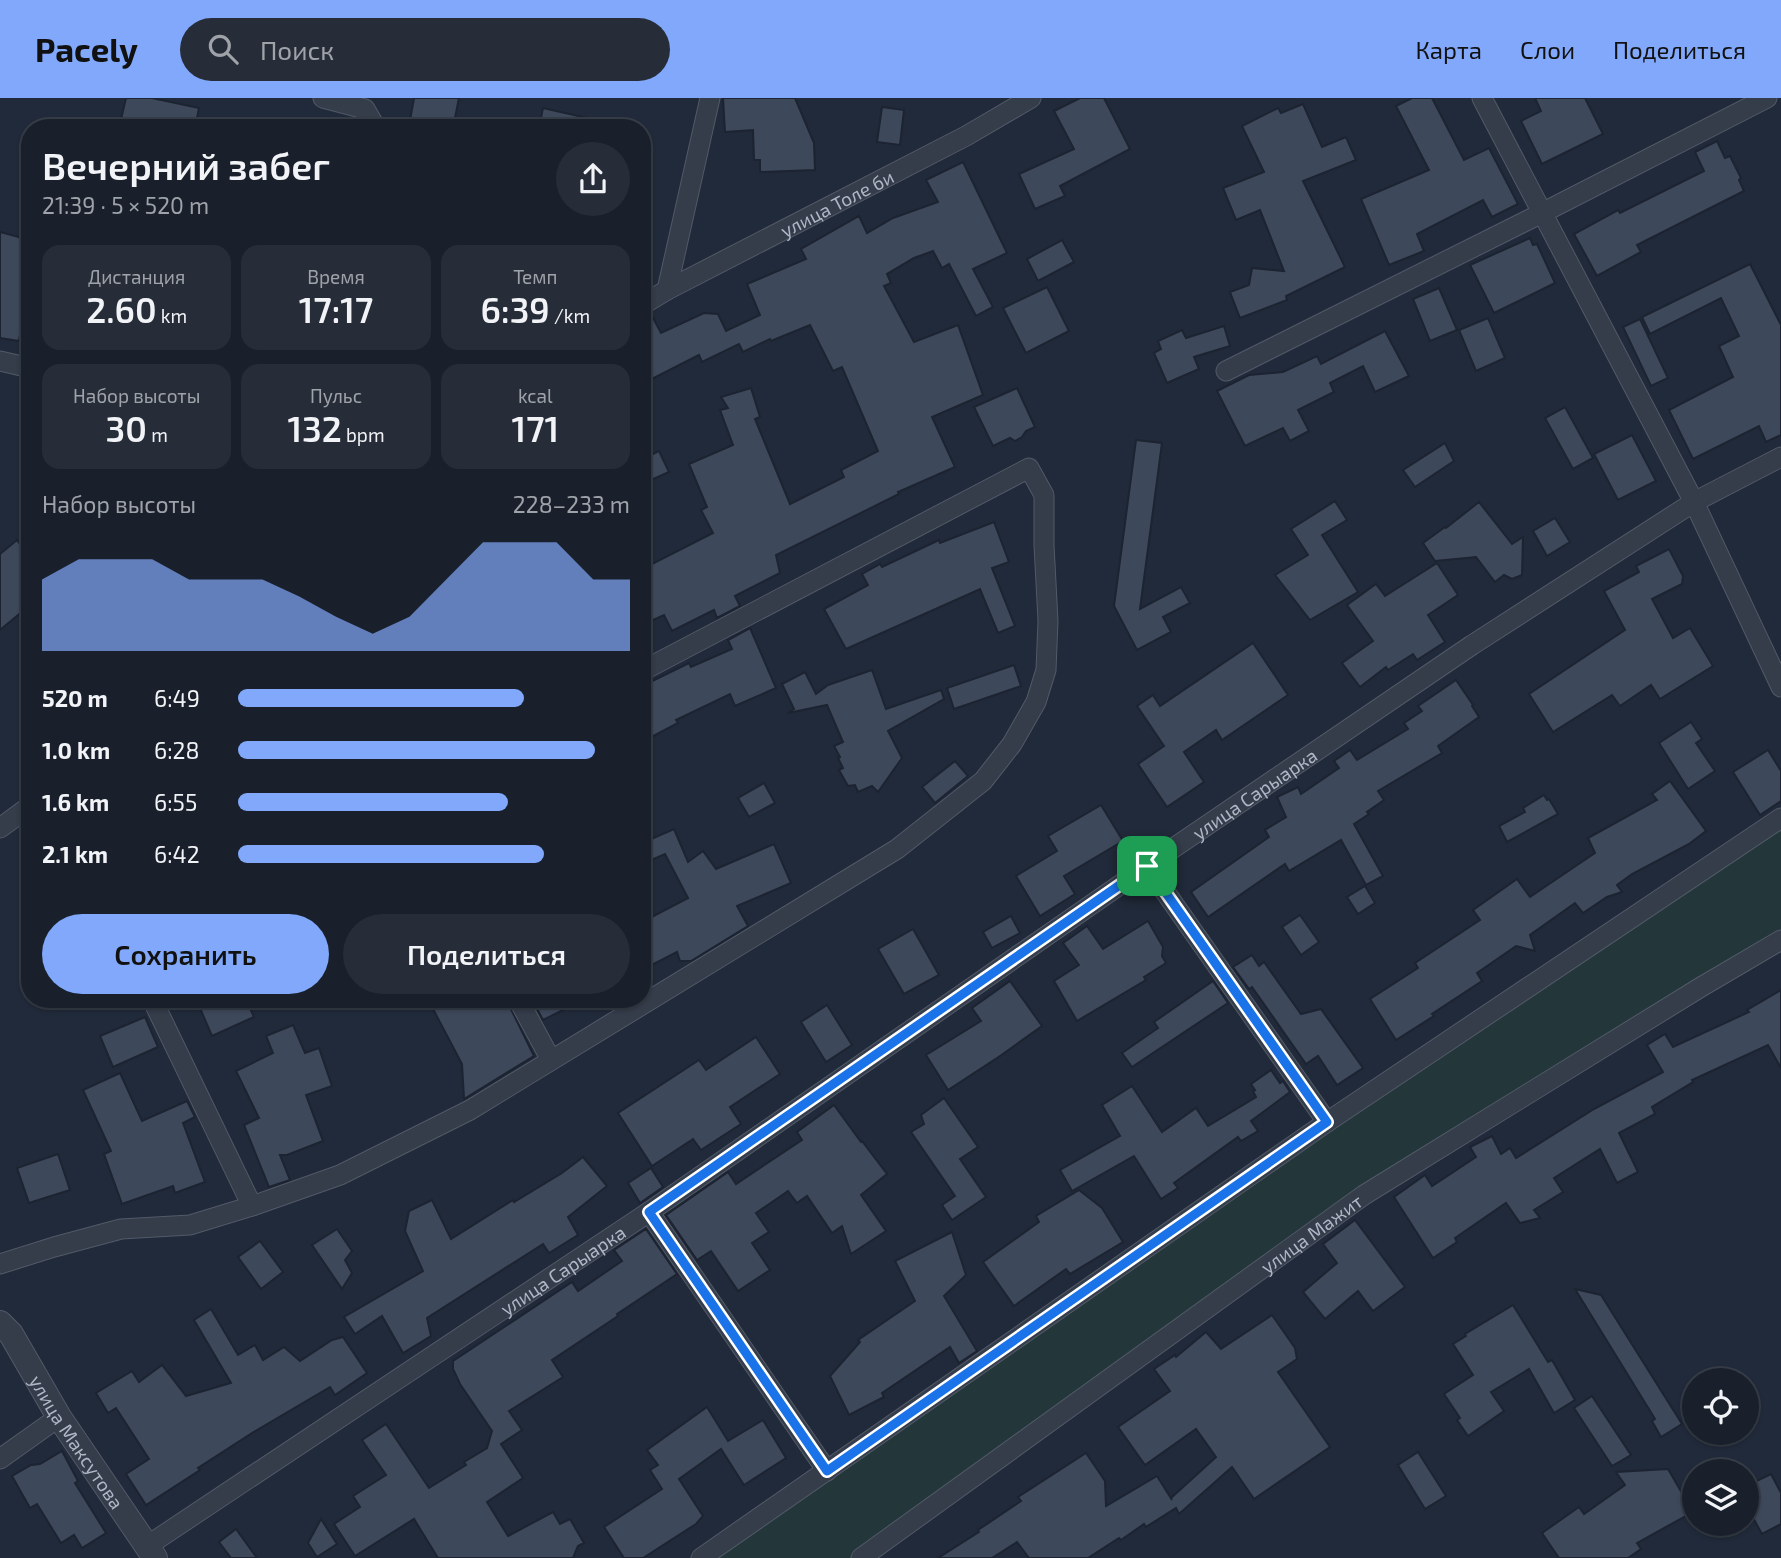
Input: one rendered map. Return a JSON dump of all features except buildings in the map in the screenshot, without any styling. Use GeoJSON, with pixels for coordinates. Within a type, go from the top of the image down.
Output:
{"type":"FeatureCollection","features":[{"type":"Feature","properties":{"kind":"street"},"geometry":{"type":"LineString","coordinates":[[323,98],[368,103]]}},
{"type":"Feature","properties":{"kind":"street"},"geometry":{"type":"LineString","coordinates":[[667,290],[710,98]]}},
{"type":"Feature","properties":{"kind":"street","name":"улица Толе би"},"geometry":{"type":"LineString","coordinates":[[651,300],[966,136],[1031,98]]}},
{"type":"Feature","properties":{"kind":"street"},"geometry":{"type":"LineString","coordinates":[[1482,98],[1694,502],[1781,687]]}},
{"type":"Feature","properties":{"kind":"street"},"geometry":{"type":"LineString","coordinates":[[1226,371],[1542,214],[1767,98]]}},
{"type":"Feature","properties":{"kind":"street"},"geometry":{"type":"LineString","coordinates":[[0,361],[21,366]]}},
{"type":"Feature","properties":{"kind":"street","name":"улица Сарыарка"},"geometry":{"type":"LineString","coordinates":[[151,1552],[1472,645],[1694,502],[1781,457]]}},
{"type":"Feature","properties":{"kind":"street"},"geometry":{"type":"LineString","coordinates":[[651,666],[1029,468],[1044,495],[1048,621],[1046,670],[1037,702],[1012,744],[983,781],[897,849],[651,999]]}},
{"type":"Feature","properties":{"kind":"street"},"geometry":{"type":"LineString","coordinates":[[0,828],[21,813]]}},
{"type":"Feature","properties":{"kind":"street"},"geometry":{"type":"LineString","coordinates":[[701,1558],[1327,1122],[1781,818]]}},
{"type":"Feature","properties":{"kind":"street"},"geometry":{"type":"LineString","coordinates":[[1147,866],[1327,1122]]}},
{"type":"Feature","properties":{"kind":"street","name":"улица Мажит"},"geometry":{"type":"LineString","coordinates":[[861,1558],[1364,1195],[1781,940]]}},
{"type":"Feature","properties":{"kind":"street"},"geometry":{"type":"LineString","coordinates":[[156,1008],[252,1206]]}},
{"type":"Feature","properties":{"kind":"street"},"geometry":{"type":"LineString","coordinates":[[523,1008],[551,1060]]}},
{"type":"Feature","properties":{"kind":"street"},"geometry":{"type":"LineString","coordinates":[[0,1264],[121,1229],[190,1225],[340,1175],[470,1110],[636,1008]]}},
{"type":"Feature","properties":{"kind":"street"},"geometry":{"type":"LineString","coordinates":[[649,1212],[827,1471]]}},
{"type":"Feature","properties":{"kind":"street","name":"улица Максутова"},"geometry":{"type":"LineString","coordinates":[[0,1323],[11,1334],[59,1417],[151,1552]]}},
{"type":"Feature","properties":{"kind":"street"},"geometry":{"type":"LineString","coordinates":[[0,1459],[59,1417]]}},
{"type":"Feature","properties":{"kind":"green space"},"geometry":{"type":"Polygon","coordinates":[[[1781,828],[1781,949],[1367,1197],[856,1558],[692,1558],[1781,828]]]}},
{"type":"Feature","properties":{"kind":"route"},"geometry":{"type":"LineString","coordinates":[[1147,866],[1327,1122],[827,1471],[649,1212],[1147,866]]}}]}
